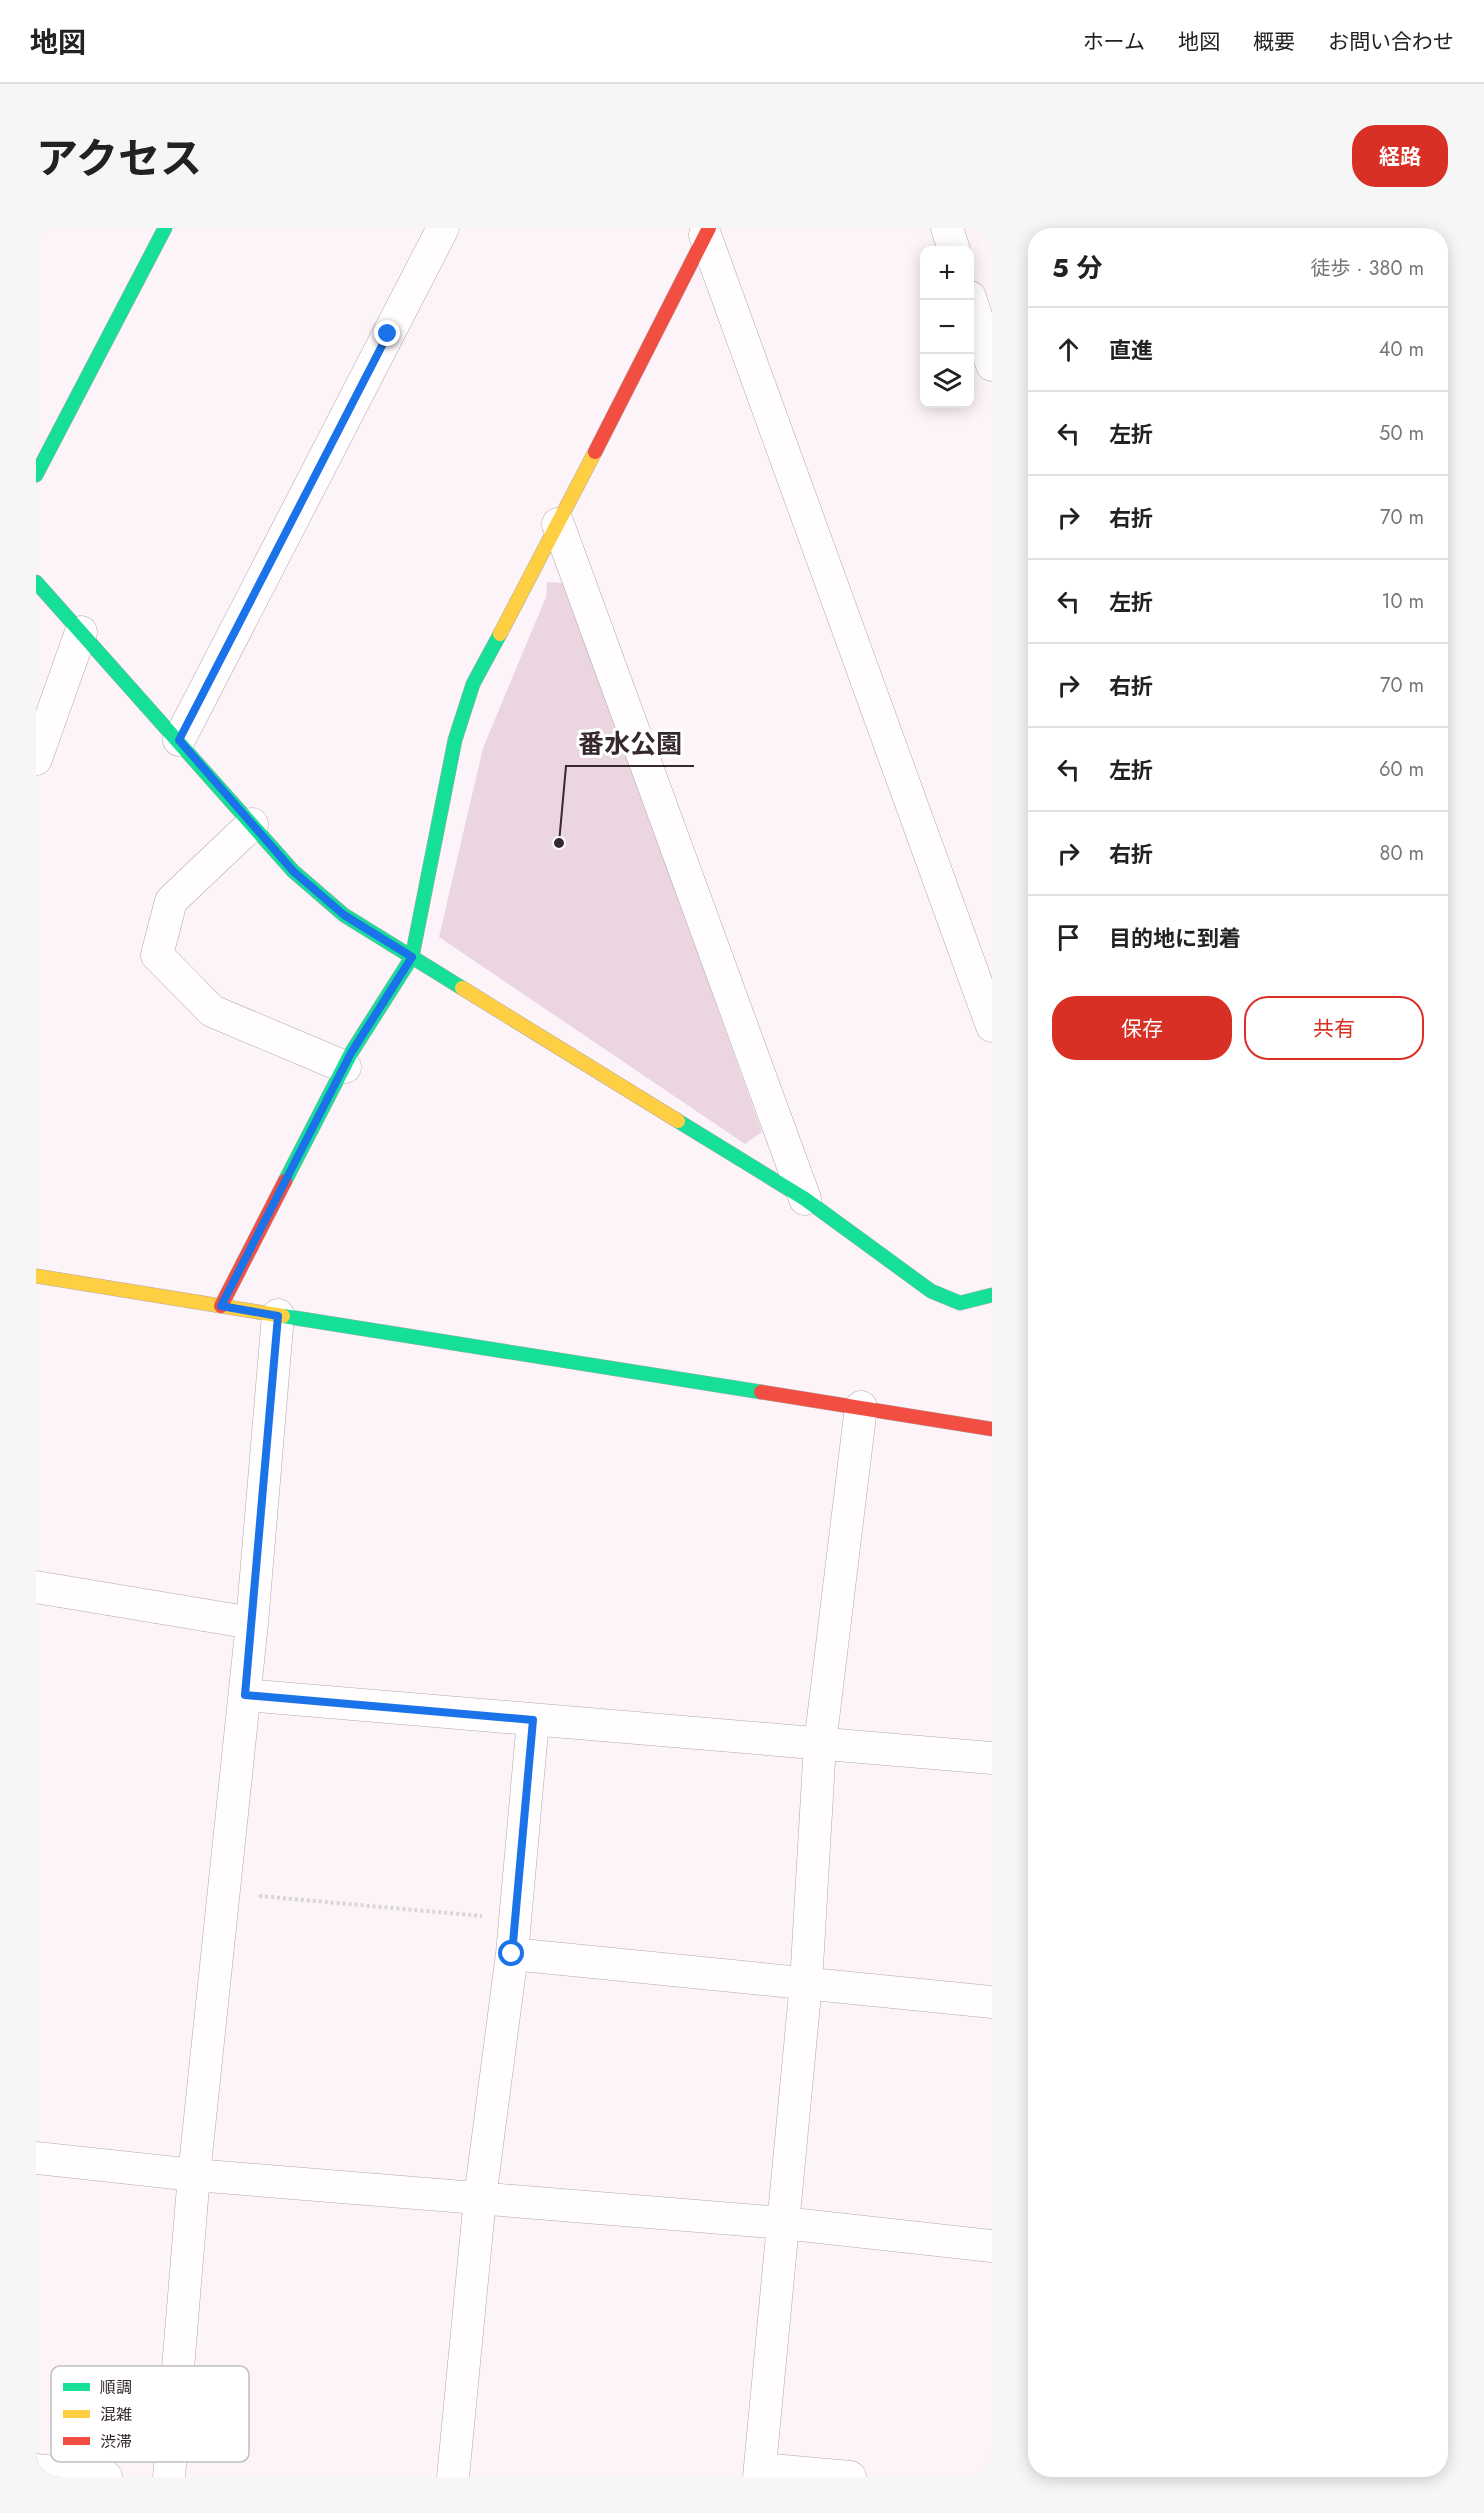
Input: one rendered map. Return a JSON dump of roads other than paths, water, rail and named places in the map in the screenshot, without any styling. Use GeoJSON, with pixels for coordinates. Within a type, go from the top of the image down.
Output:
{"type":"FeatureCollection","features":[{"type":"Feature","properties":{"kind":"street"},"geometry":{"type":"LineString","coordinates":[[36,475],[165,228]]}},
{"type":"Feature","properties":{"kind":"street"},"geometry":{"type":"LineString","coordinates":[[179,740],[443,228]]}},
{"type":"Feature","properties":{"kind":"street"},"geometry":{"type":"LineString","coordinates":[[947,228],[953,246]]}},
{"type":"Feature","properties":{"kind":"street"},"geometry":{"type":"LineString","coordinates":[[221,1306],[345,1067],[412,957],[455,740],[470,693],[707,231]]}},
{"type":"Feature","properties":{"kind":"street"},"geometry":{"type":"LineString","coordinates":[[707,231],[992,1026]]}},
{"type":"Feature","properties":{"kind":"street"},"geometry":{"type":"LineString","coordinates":[[970,300],[992,365]]}},
{"type":"Feature","properties":{"kind":"street"},"geometry":{"type":"LineString","coordinates":[[558,524],[805,1199]]}},
{"type":"Feature","properties":{"kind":"street"},"geometry":{"type":"LineString","coordinates":[[36,582],[179,740],[293,871],[344,915],[805,1199],[931,1291],[960,1303],[992,1295]]}},
{"type":"Feature","properties":{"kind":"street"},"geometry":{"type":"LineString","coordinates":[[36,759],[81,632]]}},
{"type":"Feature","properties":{"kind":"street"},"geometry":{"type":"LineString","coordinates":[[252,824],[171,900],[157,955],[212,1011],[345,1067]]}},
{"type":"Feature","properties":{"kind":"street"},"geometry":{"type":"LineString","coordinates":[[36,1276],[992,1429]]}},
{"type":"Feature","properties":{"kind":"street"},"geometry":{"type":"LineString","coordinates":[[178,2366],[194,2175],[252,1623],[278,1316]]}},
{"type":"Feature","properties":{"kind":"street"},"geometry":{"type":"LineString","coordinates":[[850,2477],[759,2473],[806,1983],[820,1744],[861,1407]]}},
{"type":"Feature","properties":{"kind":"street"},"geometry":{"type":"LineString","coordinates":[[36,1587],[252,1623]]}},
{"type":"Feature","properties":{"kind":"street"},"geometry":{"type":"LineString","coordinates":[[245,1695],[992,1758]]}},
{"type":"Feature","properties":{"kind":"street"},"geometry":{"type":"LineString","coordinates":[[453,2477],[480,2198],[512,1954],[533,1720]]}},
{"type":"Feature","properties":{"kind":"street"},"geometry":{"type":"LineString","coordinates":[[512,1954],[992,2002]]}},
{"type":"Feature","properties":{"kind":"street"},"geometry":{"type":"LineString","coordinates":[[36,2158],[194,2175],[783,2223],[992,2246]]}},
{"type":"Feature","properties":{"kind":"street"},"geometry":{"type":"LineString","coordinates":[[169,2477],[170,2462]]}},
{"type":"Feature","properties":{"kind":"street"},"geometry":{"type":"LineString","coordinates":[[36,2470],[106,2477]]}},
{"type":"Feature","properties":{"kind":"place","name":"番水公園"},"geometry":{"type":"Point","coordinates":[559,843]}}]}
